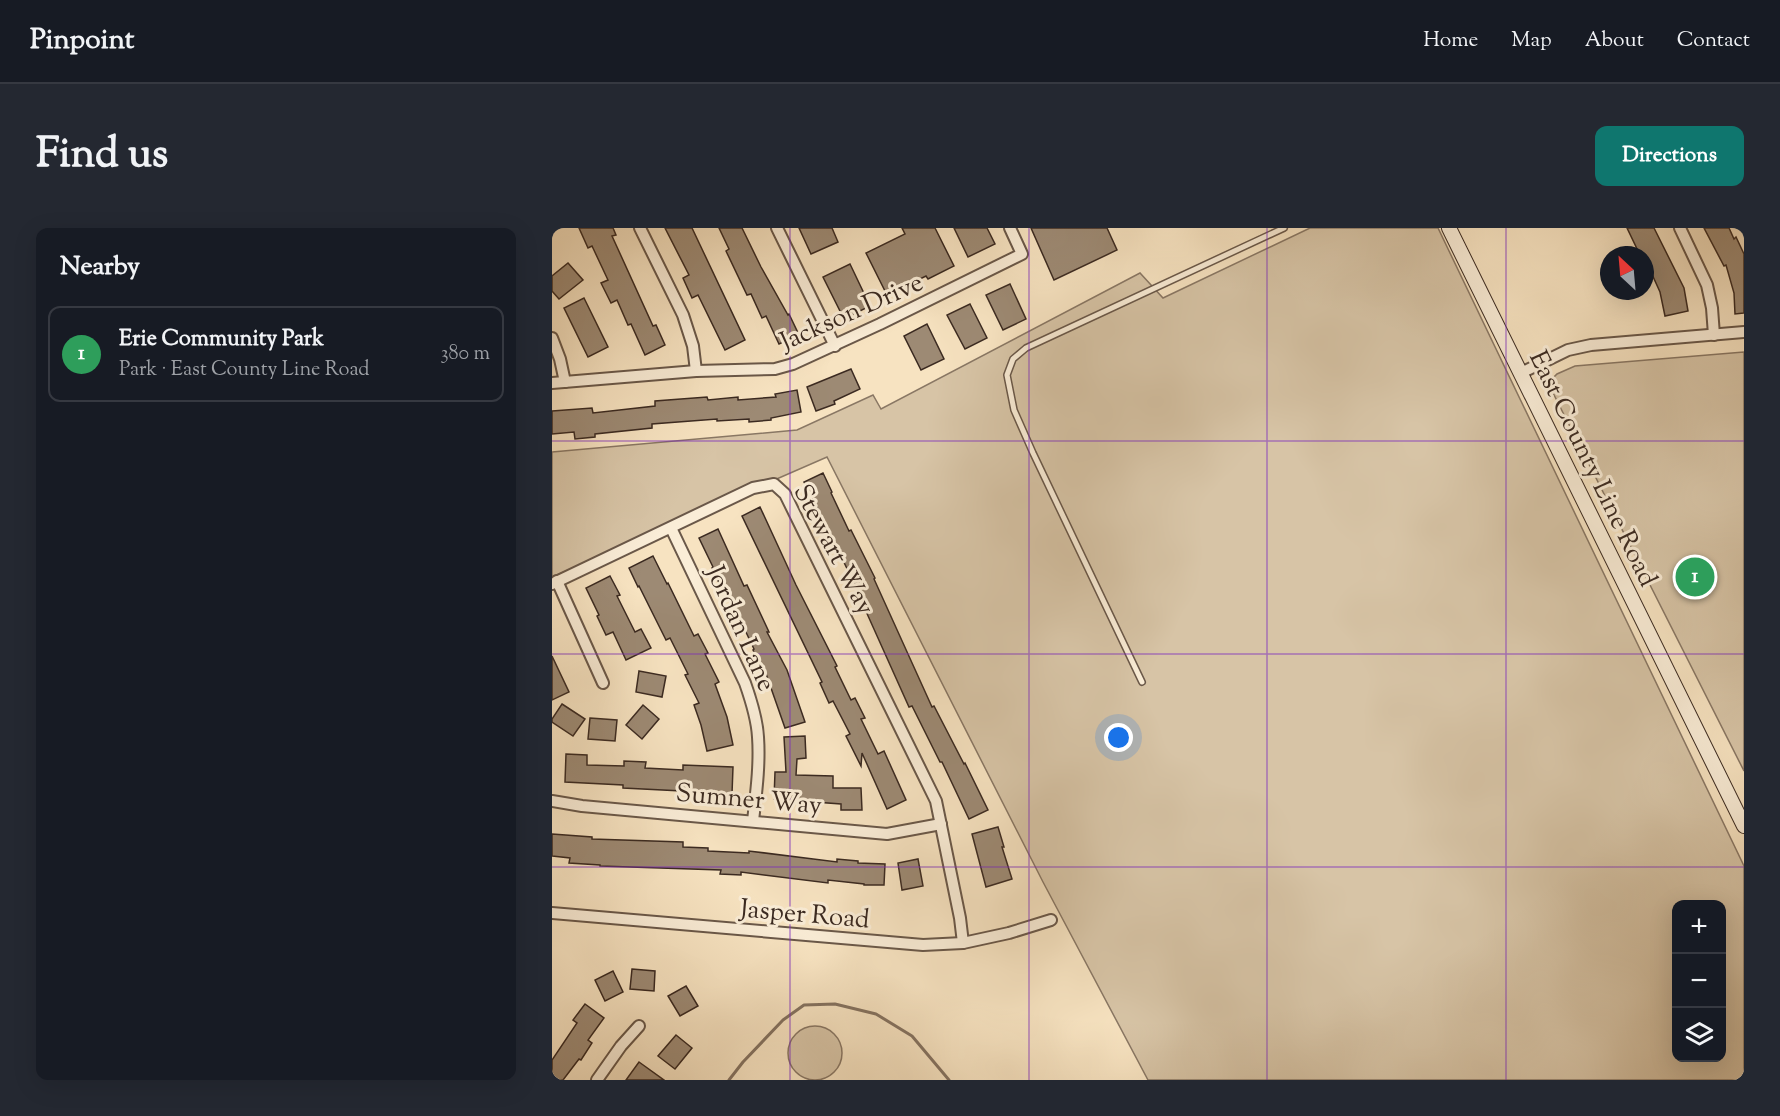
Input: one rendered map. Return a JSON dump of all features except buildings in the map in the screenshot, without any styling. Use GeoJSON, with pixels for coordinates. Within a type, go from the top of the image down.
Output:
{"type":"FeatureCollection","features":[{"type":"Feature","properties":{"kind":"main road","name":"East County Line Road"},"geometry":{"type":"LineString","coordinates":[[1449,228],[1744,826]]}},
{"type":"Feature","properties":{"kind":"street"},"geometry":{"type":"LineString","coordinates":[[640,228],[683,315],[693,346],[696,371]]}},
{"type":"Feature","properties":{"kind":"street"},"geometry":{"type":"LineString","coordinates":[[777,228],[835,346]]}},
{"type":"Feature","properties":{"kind":"street","name":"Jackson Drive"},"geometry":{"type":"LineString","coordinates":[[552,383],[696,371],[775,369],[793,364],[835,346],[1023,254],[1010,228]]}},
{"type":"Feature","properties":{"kind":"street"},"geometry":{"type":"LineString","coordinates":[[1680,228],[1707,285],[1714,335]]}},
{"type":"Feature","properties":{"kind":"street"},"geometry":{"type":"LineString","coordinates":[[1521,373],[1568,350],[1591,345],[1744,332]]}},
{"type":"Feature","properties":{"kind":"street"},"geometry":{"type":"LineString","coordinates":[[552,338],[565,382]]}},
{"type":"Feature","properties":{"kind":"street","name":"Stewart Way"},"geometry":{"type":"LineString","coordinates":[[554,582],[753,488],[774,484],[785,494],[936,801],[941,824]]}},
{"type":"Feature","properties":{"kind":"street","name":"Jordan Lane"},"geometry":{"type":"LineString","coordinates":[[671,528],[745,683],[753,707],[758,737],[758,765],[753,821]]}},
{"type":"Feature","properties":{"kind":"street"},"geometry":{"type":"LineString","coordinates":[[554,582],[603,683]]}},
{"type":"Feature","properties":{"kind":"street","name":"Sumner Way"},"geometry":{"type":"LineString","coordinates":[[552,801],[582,806],[887,834],[941,824]]}},
{"type":"Feature","properties":{"kind":"street"},"geometry":{"type":"LineString","coordinates":[[941,824],[963,943]]}},
{"type":"Feature","properties":{"kind":"street","name":"Jasper Road"},"geometry":{"type":"LineString","coordinates":[[552,913],[923,945],[963,943],[1009,933],[1051,920]]}},
{"type":"Feature","properties":{"kind":"street"},"geometry":{"type":"LineString","coordinates":[[597,1080],[621,1046],[639,1026]]}},
{"type":"Feature","properties":{"kind":"lane"},"geometry":{"type":"LineString","coordinates":[[1142,682],[1014,410],[1007,375],[1013,359],[1026,348],[1284,228]]}},
{"type":"Feature","properties":{"kind":"shaded area"},"geometry":{"type":"Polygon","coordinates":[[[1310,228],[1438,228],[1744,866],[1744,1080],[1148,1080],[1043,882],[827,457],[552,577],[552,452],[797,430],[873,395],[881,409],[1140,273],[1163,298],[1310,228]]]}},
{"type":"Feature","properties":{"kind":"shaded area"},"geometry":{"type":"Polygon","coordinates":[[[1744,352],[1744,771],[1548,383],[1557,374],[1575,366],[1744,352]]]}},
{"type":"Feature","properties":{"kind":"shaded area"},"geometry":{"type":"Polygon","coordinates":[[[815,1026],[825,1028],[834,1034],[840,1043],[842,1053],[840,1063],[834,1072],[825,1078],[815,1080],[805,1078],[796,1072],[790,1063],[788,1053],[790,1043],[796,1034],[805,1028],[815,1026]]]}},
{"type":"Feature","properties":{"kind":"waterway"},"geometry":{"type":"LineString","coordinates":[[729,1080],[783,1020],[804,1005],[835,1004],[876,1014],[912,1036],[949,1080]]}},
{"type":"Feature","properties":{"kind":"place","name":"Erie Community Park"},"geometry":{"type":"Point","coordinates":[1695,577]}}]}
